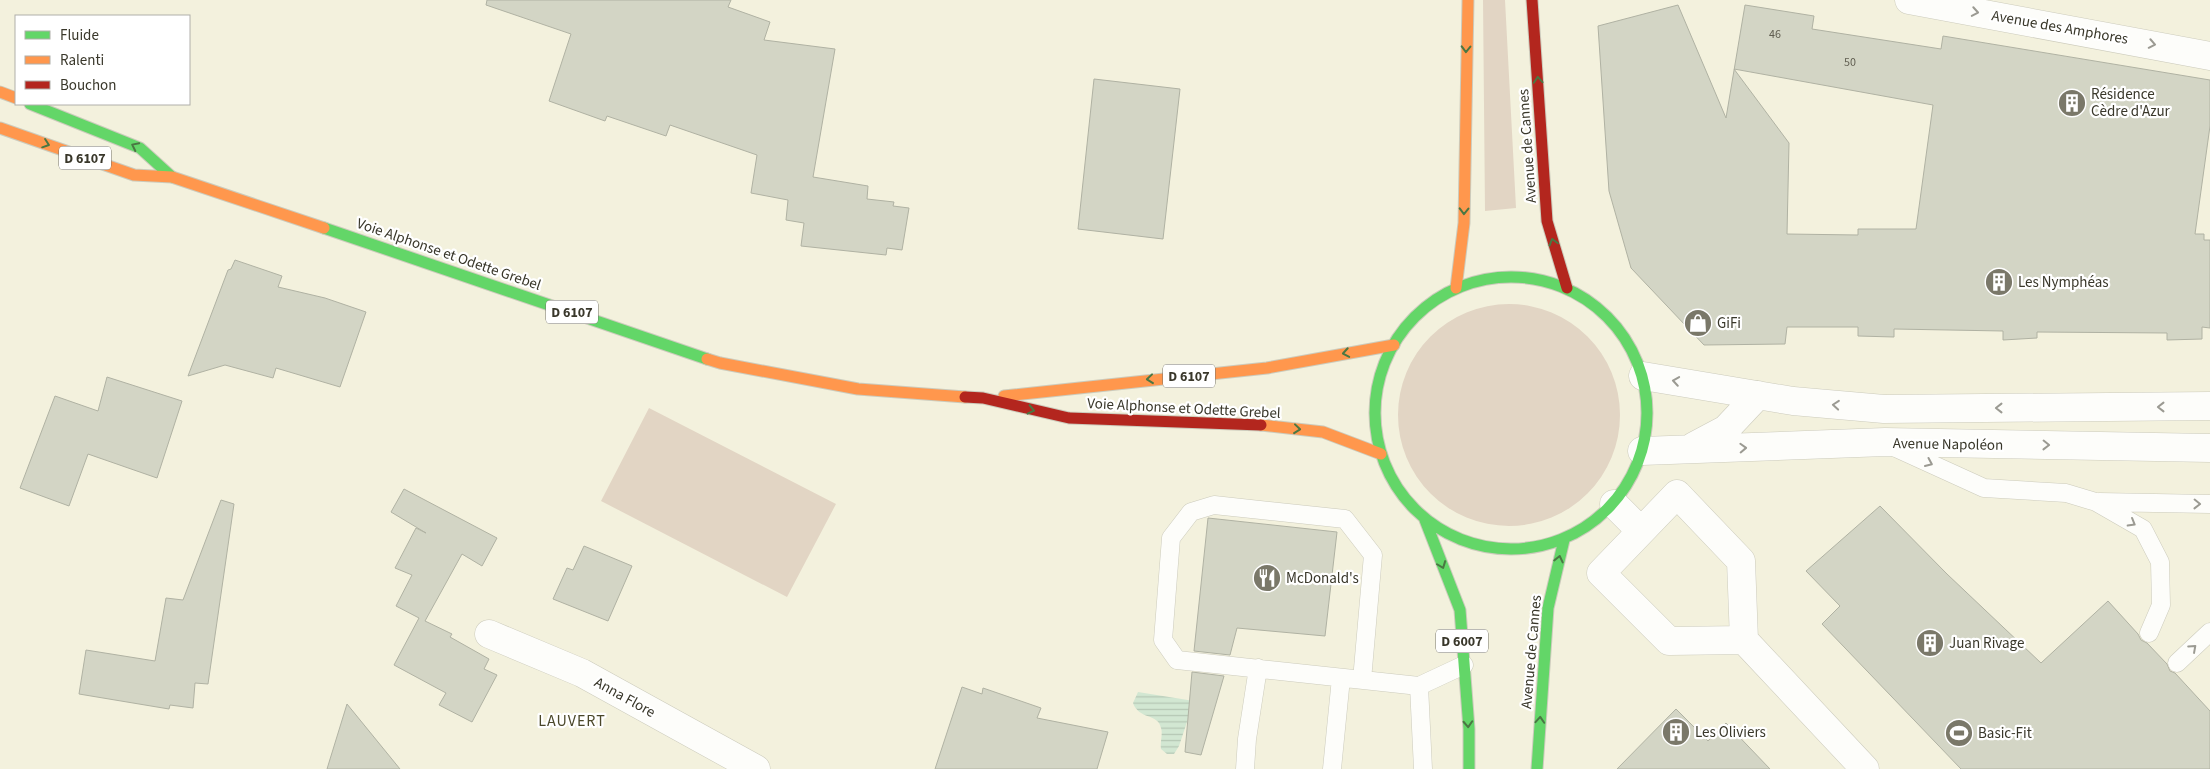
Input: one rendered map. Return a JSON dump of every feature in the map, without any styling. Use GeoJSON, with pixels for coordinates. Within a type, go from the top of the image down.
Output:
{"type":"FeatureCollection","features":[{"type":"Feature","properties":{"kind":"main road"},"geometry":{"type":"LineString","coordinates":[[1456,288],[1464,224],[1468,0]]}},
{"type":"Feature","properties":{"kind":"main road","name":"Avenue de Cannes"},"geometry":{"type":"LineString","coordinates":[[1532,0],[1547,221],[1567,288]]}},
{"type":"Feature","properties":{"kind":"main road"},"geometry":{"type":"LineString","coordinates":[[0,92],[15,98]]}},
{"type":"Feature","properties":{"kind":"main road","name":"Voie Alphonse et Odette Grebel"},"geometry":{"type":"LineString","coordinates":[[32,105],[140,148],[172,177]]}},
{"type":"Feature","properties":{"kind":"main road","name":"Voie Alphonse et Odette Grebel"},"geometry":{"type":"LineString","coordinates":[[0,128],[134,175],[172,177],[720,362],[858,389],[983,398],[1069,418],[1249,424],[1323,432],[1381,454]]}},
{"type":"Feature","properties":{"kind":"main road"},"geometry":{"type":"LineString","coordinates":[[1512,277],[1540,280],[1567,288],[1600,310],[1620,332],[1626,339],[1643,376],[1648,414],[1642,451],[1631,479],[1614,504],[1591,525],[1564,540],[1528,549],[1491,549],[1456,539],[1425,520],[1398,490],[1381,454],[1375,426],[1376,398],[1381,370],[1394,345],[1410,322],[1431,303],[1456,288],[1483,280],[1512,277]]}},
{"type":"Feature","properties":{"kind":"main road","name":"Voie Alphonse et Odette Grebel"},"geometry":{"type":"LineString","coordinates":[[983,398],[1267,368],[1394,345]]}},
{"type":"Feature","properties":{"kind":"main road","name":"D 6007"},"geometry":{"type":"LineString","coordinates":[[1425,520],[1460,610],[1469,769]]}},
{"type":"Feature","properties":{"kind":"main road","name":"Avenue de Cannes"},"geometry":{"type":"LineString","coordinates":[[1537,769],[1548,608],[1564,540]]}},
{"type":"Feature","properties":{"kind":"street","name":"Avenue des Amphores"},"geometry":{"type":"LineString","coordinates":[[1909,0],[2210,56]]}},
{"type":"Feature","properties":{"kind":"street"},"geometry":{"type":"LineString","coordinates":[[1643,376],[1793,401],[1884,409],[2210,406]]}},
{"type":"Feature","properties":{"kind":"street","name":"Avenue Napoléon"},"geometry":{"type":"LineString","coordinates":[[1686,450],[1726,429],[1758,395]]}},
{"type":"Feature","properties":{"kind":"street","name":"Avenue Napoléon"},"geometry":{"type":"LineString","coordinates":[[1642,451],[1885,442],[2210,448]]}},
{"type":"Feature","properties":{"kind":"street"},"geometry":{"type":"LineString","coordinates":[[1744,640],[1668,641],[1601,573],[1677,494],[1741,561],[1744,640],[1866,769]]}},
{"type":"Feature","properties":{"kind":"street"},"geometry":{"type":"LineString","coordinates":[[1614,504],[1641,531]]}},
{"type":"Feature","properties":{"kind":"street","name":"Anna Flore"},"geometry":{"type":"LineString","coordinates":[[489,634],[582,673],[756,769]]}},
{"type":"Feature","properties":{"kind":"lane"},"geometry":{"type":"LineString","coordinates":[[1885,442],[1984,488],[2066,493],[2096,502],[2143,529],[2160,562],[2161,605],[2149,633]]}},
{"type":"Feature","properties":{"kind":"lane"},"geometry":{"type":"LineString","coordinates":[[2096,502],[2210,504]]}},
{"type":"Feature","properties":{"kind":"lane"},"geometry":{"type":"LineString","coordinates":[[1362,680],[1373,555],[1345,519],[1214,505],[1191,512],[1171,538],[1163,640],[1177,660],[1258,668],[1341,678],[1419,686],[1464,665]]}},
{"type":"Feature","properties":{"kind":"lane"},"geometry":{"type":"LineString","coordinates":[[2176,663],[2210,632]]}},
{"type":"Feature","properties":{"kind":"lane"},"geometry":{"type":"LineString","coordinates":[[1245,769],[1247,739],[1258,668]]}},
{"type":"Feature","properties":{"kind":"lane"},"geometry":{"type":"LineString","coordinates":[[1332,769],[1341,678]]}},
{"type":"Feature","properties":{"kind":"lane"},"geometry":{"type":"LineString","coordinates":[[1419,686],[1424,769]]}},
{"type":"Feature","properties":{"kind":"shaded area"},"geometry":{"type":"Polygon","coordinates":[[[1483,0],[1505,0],[1516,208],[1485,211],[1483,0]]]}},
{"type":"Feature","properties":{"kind":"shaded area"},"geometry":{"type":"Polygon","coordinates":[[[1498,304],[1520,304],[1552,312],[1588,336],[1612,372],[1618,393],[1620,415],[1618,437],[1612,458],[1588,494],[1552,518],[1520,526],[1498,526],[1466,518],[1430,494],[1406,458],[1398,426],[1398,404],[1406,372],[1430,336],[1466,312],[1498,304]]]}},
{"type":"Feature","properties":{"kind":"shaded area"},"geometry":{"type":"Polygon","coordinates":[[[649,408],[836,504],[787,597],[601,501],[649,408]]]}},
{"type":"Feature","properties":{"kind":"shaded area"},"geometry":{"type":"Polygon","coordinates":[[[1138,692],[1194,701],[1179,746],[1174,754],[1167,754],[1161,749],[1162,730],[1159,723],[1139,712],[1133,703],[1138,692]]]}},
{"type":"Feature","properties":{"kind":"building"},"geometry":{"type":"Polygon","coordinates":[[[487,0],[731,0],[728,7],[770,22],[764,40],[835,49],[813,177],[868,186],[867,199],[894,202],[893,206],[909,208],[902,250],[887,248],[886,255],[801,246],[804,223],[786,220],[788,200],[751,193],[757,155],[670,125],[666,136],[607,116],[605,121],[549,101],[571,34],[486,5],[487,0]]]}},
{"type":"Feature","properties":{"kind":"building"},"geometry":{"type":"Polygon","coordinates":[[[1678,5],[1726,118],[1734,69],[1745,5],[1814,16],[1812,29],[1941,49],[1943,36],[2210,80],[2210,126],[2195,234],[2204,234],[2204,240],[2210,240],[2210,328],[2202,327],[2202,339],[2167,340],[2167,333],[2037,332],[2037,338],[2003,340],[2003,331],[1894,329],[1894,337],[1858,336],[1858,327],[1787,327],[1785,344],[1704,345],[1631,268],[1609,191],[1598,26],[1678,5]],[[1734,69],[1789,143],[1787,234],[1858,235],[1858,229],[1916,229],[1933,105],[1734,69]]]}},
{"type":"Feature","properties":{"kind":"building"},"geometry":{"type":"Polygon","coordinates":[[[1094,79],[1180,89],[1163,239],[1078,229],[1094,79]]]}},
{"type":"Feature","properties":{"kind":"building"},"geometry":{"type":"Polygon","coordinates":[[[235,260],[282,276],[278,287],[325,298],[366,312],[340,387],[276,368],[273,378],[225,365],[188,376],[228,270],[231,269],[235,260]]]}},
{"type":"Feature","properties":{"kind":"building"},"geometry":{"type":"Polygon","coordinates":[[[107,377],[182,401],[157,478],[88,454],[69,506],[20,488],[55,396],[98,411],[107,377]]]}},
{"type":"Feature","properties":{"kind":"building"},"geometry":{"type":"Polygon","coordinates":[[[404,489],[497,538],[482,566],[462,554],[425,621],[452,634],[450,637],[489,659],[484,669],[497,675],[472,722],[439,705],[446,693],[394,665],[419,618],[396,606],[412,575],[395,568],[416,528],[426,533],[391,512],[404,489]]]}},
{"type":"Feature","properties":{"kind":"building"},"geometry":{"type":"Polygon","coordinates":[[[221,500],[234,504],[208,684],[195,683],[193,708],[170,705],[169,709],[79,694],[86,650],[155,661],[166,598],[183,600],[221,500]]]}},
{"type":"Feature","properties":{"kind":"building","name":"Juan Rivage"},"geometry":{"type":"Polygon","coordinates":[[[1880,506],[1947,574],[2041,663],[2108,601],[2138,634],[2141,640],[2147,643],[2167,664],[2170,671],[2175,673],[2210,711],[2210,769],[1961,769],[1822,624],[1840,606],[1806,571],[1880,506]]]}},
{"type":"Feature","properties":{"kind":"building","name":"McDonald's"},"geometry":{"type":"Polygon","coordinates":[[[1208,518],[1337,532],[1325,636],[1237,628],[1230,655],[1194,651],[1208,518]]]}},
{"type":"Feature","properties":{"kind":"building"},"geometry":{"type":"Polygon","coordinates":[[[584,546],[632,566],[608,621],[553,599],[567,568],[573,570],[584,546]]]}},
{"type":"Feature","properties":{"kind":"building"},"geometry":{"type":"Polygon","coordinates":[[[1192,672],[1224,676],[1201,755],[1185,752],[1192,672]]]}},
{"type":"Feature","properties":{"kind":"building"},"geometry":{"type":"Polygon","coordinates":[[[962,687],[982,694],[983,688],[1041,708],[1037,718],[1108,732],[1097,769],[935,769],[962,687]]]}},
{"type":"Feature","properties":{"kind":"building"},"geometry":{"type":"Polygon","coordinates":[[[347,704],[400,769],[327,769],[347,704]]]}},
{"type":"Feature","properties":{"kind":"building","name":"Les Oliviers"},"geometry":{"type":"Polygon","coordinates":[[[1676,709],[1708,741],[1726,723],[1770,769],[1617,769],[1676,709]]]}},
{"type":"Feature","properties":{"kind":"traffic: fast"},"geometry":{"type":"LineString","coordinates":[[32,105],[140,148],[172,177]]}},
{"type":"Feature","properties":{"kind":"traffic: fast"},"geometry":{"type":"LineString","coordinates":[[324,228],[707,359]]}},
{"type":"Feature","properties":{"kind":"traffic: fast"},"geometry":{"type":"LineString","coordinates":[[1511,277],[1538,280],[1563,287],[1587,300],[1607,317],[1624,337],[1637,361],[1644,386],[1647,413],[1644,440],[1637,465],[1624,489],[1607,509],[1587,526],[1563,539],[1538,546],[1511,549],[1484,546],[1459,539],[1435,526],[1415,509],[1398,489],[1385,465],[1378,440],[1375,413],[1378,386],[1385,361],[1398,337],[1415,317],[1435,300],[1459,287],[1484,280],[1511,277]]}},
{"type":"Feature","properties":{"kind":"traffic: fast"},"geometry":{"type":"LineString","coordinates":[[1425,520],[1460,610],[1469,729],[1469,769]]}},
{"type":"Feature","properties":{"kind":"traffic: fast"},"geometry":{"type":"LineString","coordinates":[[1537,769],[1548,608],[1564,540]]}},
{"type":"Feature","properties":{"kind":"traffic: slow"},"geometry":{"type":"LineString","coordinates":[[1456,288],[1464,223],[1468,0]]}},
{"type":"Feature","properties":{"kind":"traffic: slow"},"geometry":{"type":"LineString","coordinates":[[0,92],[15,98]]}},
{"type":"Feature","properties":{"kind":"traffic: slow"},"geometry":{"type":"LineString","coordinates":[[0,128],[134,175],[172,177],[324,228]]}},
{"type":"Feature","properties":{"kind":"traffic: slow"},"geometry":{"type":"LineString","coordinates":[[1004,396],[1267,368],[1394,345]]}},
{"type":"Feature","properties":{"kind":"traffic: slow"},"geometry":{"type":"LineString","coordinates":[[707,359],[858,389],[965,397]]}},
{"type":"Feature","properties":{"kind":"traffic: slow"},"geometry":{"type":"LineString","coordinates":[[1261,425],[1323,432],[1381,454]]}},
{"type":"Feature","properties":{"kind":"traffic: jam"},"geometry":{"type":"LineString","coordinates":[[1532,0],[1547,221],[1567,288]]}},
{"type":"Feature","properties":{"kind":"traffic: jam"},"geometry":{"type":"LineString","coordinates":[[965,397],[983,398],[1069,418],[1261,425]]}},
{"type":"Feature","properties":{"kind":"place","name":"Résidence Cèdre d'Azur"},"geometry":{"type":"Point","coordinates":[2072,103]}},
{"type":"Feature","properties":{"kind":"place","name":"Les Nymphéas"},"geometry":{"type":"Point","coordinates":[1999,282]}},
{"type":"Feature","properties":{"kind":"place","name":"GiFi"},"geometry":{"type":"Point","coordinates":[1698,323]}},
{"type":"Feature","properties":{"kind":"place","name":"McDonald's"},"geometry":{"type":"Point","coordinates":[1267,578]}},
{"type":"Feature","properties":{"kind":"place","name":"Juan Rivage"},"geometry":{"type":"Point","coordinates":[1930,643]}},
{"type":"Feature","properties":{"kind":"place","name":"Les Oliviers"},"geometry":{"type":"Point","coordinates":[1676,732]}},
{"type":"Feature","properties":{"kind":"place","name":"Basic-Fit"},"geometry":{"type":"Point","coordinates":[1959,733]}},
{"type":"Feature","properties":{"kind":"district","name":"LAUVERT"},"geometry":{"type":"Point","coordinates":[572,720]}}]}
